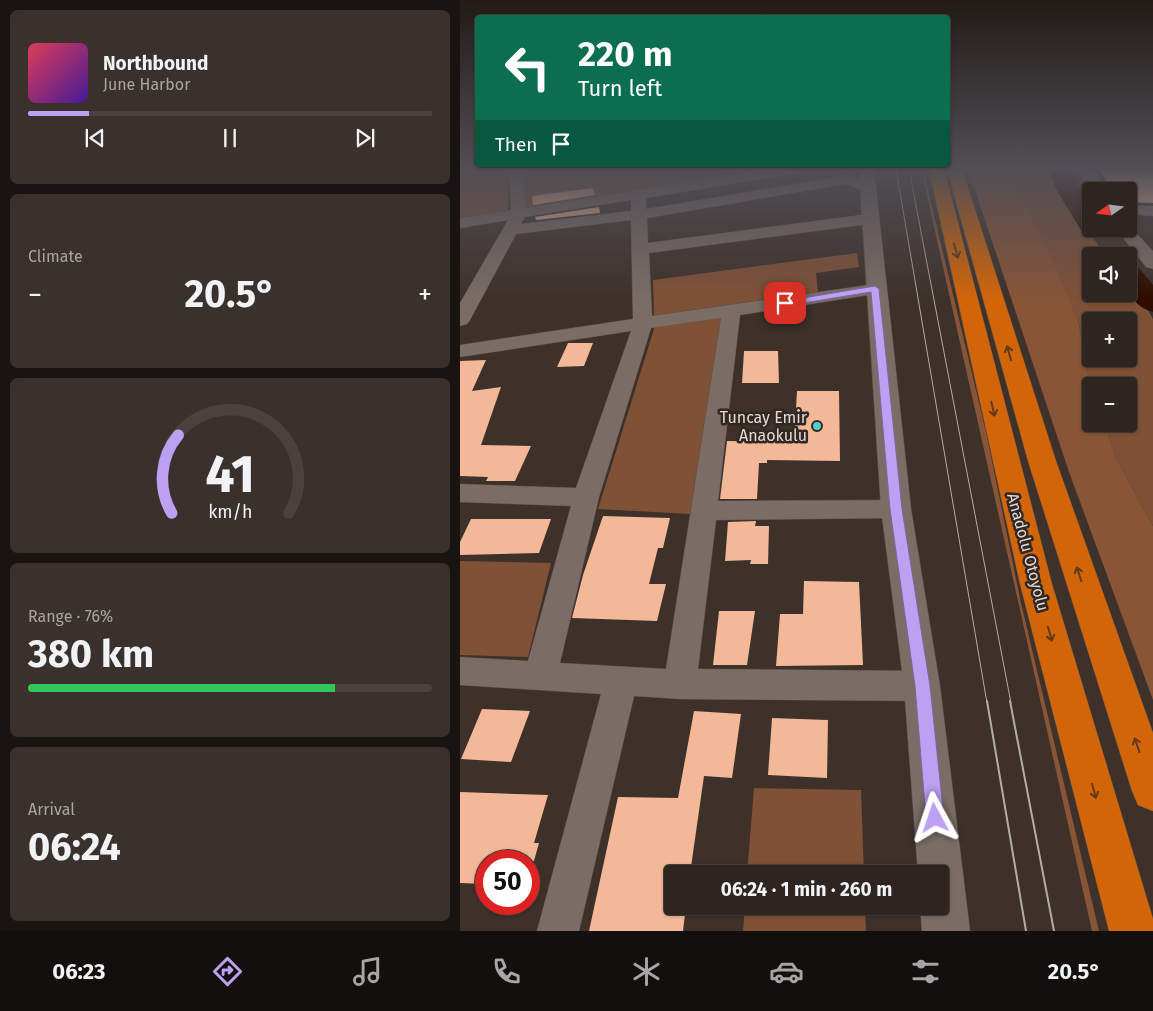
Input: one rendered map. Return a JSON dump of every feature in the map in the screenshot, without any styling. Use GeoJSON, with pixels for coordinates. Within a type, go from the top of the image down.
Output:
{"type":"FeatureCollection","features":[{"type":"Feature","properties":{"kind":"highway","name":"Anadolu Otoyolu"},"geometry":{"type":"LineString","coordinates":[[946,212],[1036,584],[1133,931]]}},
{"type":"Feature","properties":{"kind":"highway"},"geometry":{"type":"LineString","coordinates":[[968,212],[1042,461],[1153,791]]}},
{"type":"Feature","properties":{"kind":"main road"},"geometry":{"type":"LineString","coordinates":[[868,212],[896,509],[922,686],[946,931]]}},
{"type":"Feature","properties":{"kind":"main road"},"geometry":{"type":"LineString","coordinates":[[1132,238],[1153,263]]}},
{"type":"Feature","properties":{"kind":"street"},"geometry":{"type":"LineString","coordinates":[[460,223],[528,212]]}},
{"type":"Feature","properties":{"kind":"street"},"geometry":{"type":"LineString","coordinates":[[510,230],[653,212]]}},
{"type":"Feature","properties":{"kind":"street"},"geometry":{"type":"LineString","coordinates":[[460,320],[519,214]]}},
{"type":"Feature","properties":{"kind":"street"},"geometry":{"type":"LineString","coordinates":[[541,675],[586,497],[643,324],[637,215]]}},
{"type":"Feature","properties":{"kind":"street"},"geometry":{"type":"LineString","coordinates":[[639,250],[869,219]]}},
{"type":"Feature","properties":{"kind":"street"},"geometry":{"type":"LineString","coordinates":[[460,351],[875,289]]}},
{"type":"Feature","properties":{"kind":"street"},"geometry":{"type":"LineString","coordinates":[[680,684],[731,312]]}},
{"type":"Feature","properties":{"kind":"street"},"geometry":{"type":"LineString","coordinates":[[460,493],[586,497]]}},
{"type":"Feature","properties":{"kind":"street"},"geometry":{"type":"LineString","coordinates":[[703,511],[896,509]]}},
{"type":"Feature","properties":{"kind":"street"},"geometry":{"type":"LineString","coordinates":[[460,671],[680,684],[922,686]]}},
{"type":"Feature","properties":{"kind":"street"},"geometry":{"type":"LineString","coordinates":[[558,931],[621,682]]}},
{"type":"Feature","properties":{"kind":"shaded area"},"geometry":{"type":"Polygon","coordinates":[[[460,212],[500,212],[460,220],[460,212]]]}},
{"type":"Feature","properties":{"kind":"shaded area"},"geometry":{"type":"Polygon","coordinates":[[[931,212],[933,212],[986,432],[1021,603],[1099,931],[1092,931],[931,212]]]}},
{"type":"Feature","properties":{"kind":"shaded area"},"geometry":{"type":"Polygon","coordinates":[[[982,212],[1029,212],[1053,261],[1079,324],[1082,344],[1082,367],[1086,367],[1089,377],[1082,377],[1082,432],[1108,432],[1116,458],[1153,526],[1153,700],[1069,472],[982,212]]]}},
{"type":"Feature","properties":{"kind":"shaded area"},"geometry":{"type":"Polygon","coordinates":[[[1028,212],[1076,212],[1082,222],[1082,238],[1093,238],[1100,247],[1082,247],[1082,302],[1137,302],[1137,292],[1153,319],[1153,526],[1116,458],[1108,432],[1137,432],[1137,377],[1089,377],[1086,367],[1137,367],[1137,312],[1082,312],[1082,344],[1079,324],[1028,212]]]}},
{"type":"Feature","properties":{"kind":"shaded area"},"geometry":{"type":"Polygon","coordinates":[[[857,253],[859,267],[816,273],[818,292],[654,316],[653,280],[857,253]]]}},
{"type":"Feature","properties":{"kind":"shaded area"},"geometry":{"type":"Polygon","coordinates":[[[725,317],[691,514],[598,509],[655,326],[725,317]]]}},
{"type":"Feature","properties":{"kind":"shaded area"},"geometry":{"type":"Polygon","coordinates":[[[460,561],[551,563],[528,657],[460,655],[460,561]]]}},
{"type":"Feature","properties":{"kind":"shaded area"},"geometry":{"type":"Polygon","coordinates":[[[754,788],[861,790],[864,865],[748,865],[754,788]]]}},
{"type":"Feature","properties":{"kind":"shaded area"},"geometry":{"type":"Polygon","coordinates":[[[744,915],[865,915],[866,931],[743,931],[744,915]]]}},
{"type":"Feature","properties":{"kind":"building"},"geometry":{"type":"Polygon","coordinates":[[[564,212],[600,213],[536,220],[535,217],[564,212]]]}},
{"type":"Feature","properties":{"kind":"building"},"geometry":{"type":"Polygon","coordinates":[[[568,343],[593,343],[584,366],[557,367],[568,343]]]}},
{"type":"Feature","properties":{"kind":"building"},"geometry":{"type":"Polygon","coordinates":[[[744,351],[778,351],[779,383],[742,383],[744,351]]]}},
{"type":"Feature","properties":{"kind":"building"},"geometry":{"type":"Polygon","coordinates":[[[486,360],[472,391],[501,387],[481,445],[531,446],[515,481],[486,481],[488,477],[460,476],[460,361],[486,360]]]}},
{"type":"Feature","properties":{"kind":"building"},"geometry":{"type":"Polygon","coordinates":[[[797,391],[839,391],[840,461],[767,460],[767,463],[759,463],[757,499],[720,499],[727,441],[794,442],[797,391]]]}},
{"type":"Feature","properties":{"kind":"building"},"geometry":{"type":"Polygon","coordinates":[[[603,516],[670,518],[663,548],[658,548],[649,584],[666,584],[657,621],[572,618],[583,575],[603,516]]]}},
{"type":"Feature","properties":{"kind":"building"},"geometry":{"type":"Polygon","coordinates":[[[471,519],[551,519],[539,553],[460,555],[460,542],[471,519]]]}},
{"type":"Feature","properties":{"kind":"building"},"geometry":{"type":"Polygon","coordinates":[[[756,521],[755,526],[769,526],[768,564],[750,564],[751,560],[725,561],[728,522],[756,521]]]}},
{"type":"Feature","properties":{"kind":"building"},"geometry":{"type":"Polygon","coordinates":[[[804,581],[859,582],[863,665],[776,666],[780,614],[803,614],[804,581]]]}},
{"type":"Feature","properties":{"kind":"building"},"geometry":{"type":"Polygon","coordinates":[[[719,611],[755,611],[747,665],[713,665],[719,611]]]}},
{"type":"Feature","properties":{"kind":"building"},"geometry":{"type":"Polygon","coordinates":[[[482,709],[530,711],[511,762],[461,759],[482,709]]]}},
{"type":"Feature","properties":{"kind":"building"},"geometry":{"type":"Polygon","coordinates":[[[694,711],[741,714],[732,778],[704,776],[691,865],[664,865],[664,915],[685,915],[683,931],[589,931],[618,797],[678,798],[694,711]]]}},
{"type":"Feature","properties":{"kind":"building"},"geometry":{"type":"Polygon","coordinates":[[[772,718],[828,720],[827,778],[768,775],[772,718]]]}},
{"type":"Feature","properties":{"kind":"building"},"geometry":{"type":"Polygon","coordinates":[[[460,792],[548,795],[534,843],[539,843],[537,850],[475,850],[475,884],[460,883],[460,792]]]}},
{"type":"Feature","properties":{"kind":"waterway"},"geometry":{"type":"LineString","coordinates":[[1137,284],[1153,303]]}},
{"type":"Feature","properties":{"kind":"tram line"},"geometry":{"type":"LineString","coordinates":[[903,212],[987,703]]}},
{"type":"Feature","properties":{"kind":"tram line"},"geometry":{"type":"LineString","coordinates":[[917,212],[1011,703]]}},
{"type":"Feature","properties":{"kind":"tram line"},"geometry":{"type":"LineString","coordinates":[[987,701],[1026,931]]}},
{"type":"Feature","properties":{"kind":"tram line"},"geometry":{"type":"LineString","coordinates":[[1010,701],[1054,931]]}},
{"type":"Feature","properties":{"kind":"place","name":"Tuncay Emir Anaokulu"},"geometry":{"type":"Point","coordinates":[817,426]}},
{"type":"Feature","properties":{"kind":"route"},"geometry":{"type":"LineString","coordinates":[[785,303],[875,289],[896,509],[922,686],[935,818]]}}]}
